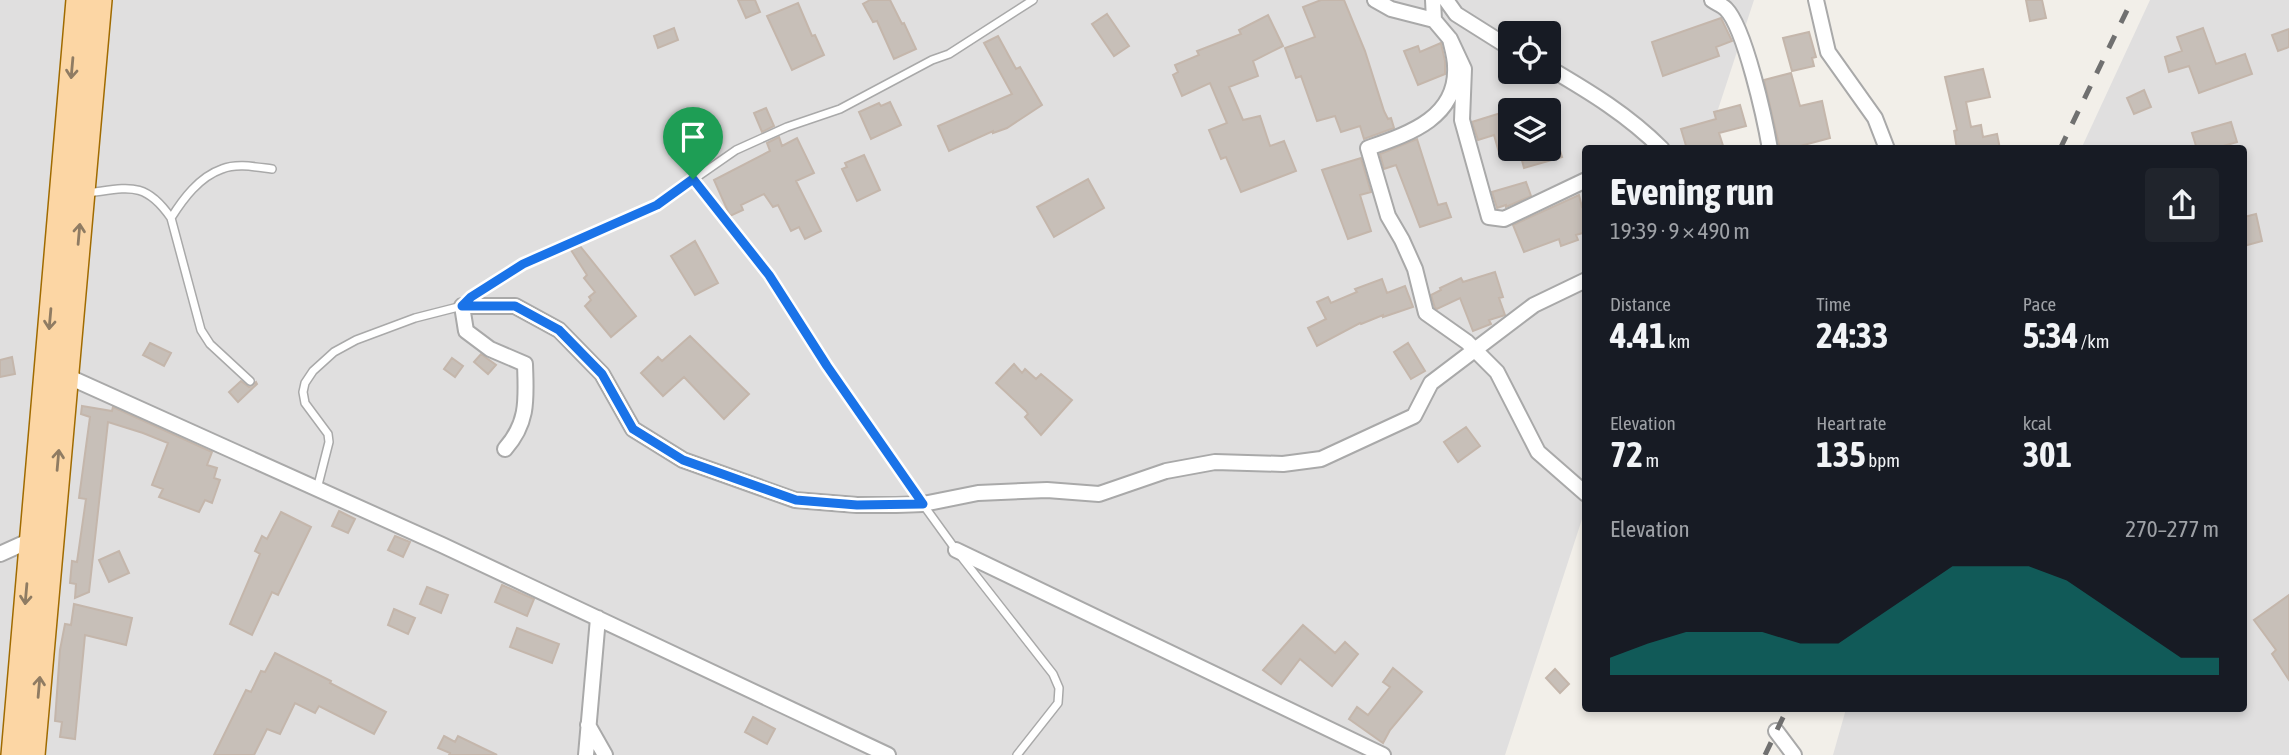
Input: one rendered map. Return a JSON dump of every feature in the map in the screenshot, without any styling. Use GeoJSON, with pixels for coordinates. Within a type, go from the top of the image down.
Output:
{"type":"FeatureCollection","features":[{"type":"Feature","properties":{"kind":"main road"},"geometry":{"type":"LineString","coordinates":[[33,755],[78,0]]}},
{"type":"Feature","properties":{"kind":"main road"},"geometry":{"type":"LineString","coordinates":[[13,755],[31,540],[82,193],[100,0]]}},
{"type":"Feature","properties":{"kind":"street"},"geometry":{"type":"LineString","coordinates":[[1375,0],[1391,9],[1434,20],[1450,39],[1464,69],[1462,120],[1489,217],[1504,219],[1582,182]]}},
{"type":"Feature","properties":{"kind":"street"},"geometry":{"type":"LineString","coordinates":[[1433,0],[1434,20]]}},
{"type":"Feature","properties":{"kind":"street"},"geometry":{"type":"LineString","coordinates":[[1446,0],[1455,14],[1498,41]]}},
{"type":"Feature","properties":{"kind":"street"},"geometry":{"type":"LineString","coordinates":[[1712,0],[1726,9],[1740,34],[1766,122],[1769,145]]}},
{"type":"Feature","properties":{"kind":"street"},"geometry":{"type":"LineString","coordinates":[[1816,0],[1828,52],[1875,118],[1885,145]]}},
{"type":"Feature","properties":{"kind":"street"},"geometry":{"type":"LineString","coordinates":[[1450,39],[1455,67],[1452,88],[1440,113],[1425,124],[1368,148],[1388,216],[1415,269],[1426,313],[1475,350],[1497,372],[1538,452],[1582,490]]}},
{"type":"Feature","properties":{"kind":"street"},"geometry":{"type":"LineString","coordinates":[[1561,75],[1605,101],[1639,126],[1658,145]]}},
{"type":"Feature","properties":{"kind":"street"},"geometry":{"type":"LineString","coordinates":[[505,449],[517,435],[526,404],[525,364],[490,349],[466,331],[462,306],[515,306],[559,330],[602,374],[633,429],[683,460],[796,500],[857,505],[923,504],[992,493],[1047,490],[1099,494],[1166,471],[1215,463],[1283,464],[1321,459],[1415,416],[1431,383],[1534,305],[1582,282]]}},
{"type":"Feature","properties":{"kind":"street"},"geometry":{"type":"LineString","coordinates":[[56,371],[598,618],[888,755]]}},
{"type":"Feature","properties":{"kind":"street"},"geometry":{"type":"LineString","coordinates":[[0,554],[31,540]]}},
{"type":"Feature","properties":{"kind":"street"},"geometry":{"type":"LineString","coordinates":[[956,550],[1382,755]]}},
{"type":"Feature","properties":{"kind":"street"},"geometry":{"type":"LineString","coordinates":[[586,755],[598,618]]}},
{"type":"Feature","properties":{"kind":"street"},"geometry":{"type":"LineString","coordinates":[[587,724],[605,755]]}},
{"type":"Feature","properties":{"kind":"street"},"geometry":{"type":"LineString","coordinates":[[1776,731],[1794,755]]}},
{"type":"Feature","properties":{"kind":"lane"},"geometry":{"type":"LineString","coordinates":[[317,489],[329,442],[328,434],[306,402],[304,383],[334,352],[356,340],[415,318],[462,306],[471,297],[523,264],[657,205],[736,150],[787,127],[840,109],[932,60],[949,54],[1033,0]]}},
{"type":"Feature","properties":{"kind":"lane"},"geometry":{"type":"LineString","coordinates":[[171,218],[192,190],[222,169],[239,166],[272,169]]}},
{"type":"Feature","properties":{"kind":"lane"},"geometry":{"type":"LineString","coordinates":[[693,179],[769,275],[827,366],[923,504],[1052,674],[1059,688],[1058,703],[1017,755]]}},
{"type":"Feature","properties":{"kind":"lane"},"geometry":{"type":"LineString","coordinates":[[82,193],[128,188],[151,194],[161,204],[171,218],[201,330],[209,344],[250,381]]}},
{"type":"Feature","properties":{"kind":"shaded area"},"geometry":{"type":"Polygon","coordinates":[[[0,0],[1754,0],[1706,145],[1582,145],[1582,519],[1505,755],[0,755],[0,0]]]}},
{"type":"Feature","properties":{"kind":"shaded area"},"geometry":{"type":"Polygon","coordinates":[[[2150,0],[2289,0],[2289,755],[1833,755],[1845,712],[2247,712],[2247,145],[2083,145],[2150,0]]]}},
{"type":"Feature","properties":{"kind":"building"},"geometry":{"type":"Polygon","coordinates":[[[738,0],[755,0],[760,12],[746,18],[738,0]]]}},
{"type":"Feature","properties":{"kind":"building"},"geometry":{"type":"Polygon","coordinates":[[[870,0],[890,0],[916,49],[894,59],[877,21],[873,22],[863,4],[870,0]]]}},
{"type":"Feature","properties":{"kind":"building"},"geometry":{"type":"Polygon","coordinates":[[[1321,0],[1344,0],[1365,51],[1384,111],[1388,119],[1391,118],[1394,128],[1364,139],[1360,126],[1341,132],[1335,116],[1317,121],[1301,76],[1296,78],[1285,48],[1315,37],[1303,7],[1321,0]]]}},
{"type":"Feature","properties":{"kind":"building"},"geometry":{"type":"Polygon","coordinates":[[[2026,0],[2042,0],[2046,18],[2030,21],[2026,0]]]}},
{"type":"Feature","properties":{"kind":"building"},"geometry":{"type":"Polygon","coordinates":[[[798,3],[812,36],[815,35],[824,55],[792,70],[767,16],[798,3]]]}},
{"type":"Feature","properties":{"kind":"building"},"geometry":{"type":"Polygon","coordinates":[[[1107,14],[1129,46],[1114,56],[1092,24],[1107,14]]]}},
{"type":"Feature","properties":{"kind":"building"},"geometry":{"type":"Polygon","coordinates":[[[1268,15],[1283,46],[1253,61],[1258,76],[1229,87],[1243,120],[1260,116],[1270,146],[1284,141],[1296,171],[1241,192],[1226,157],[1221,159],[1209,130],[1227,123],[1210,83],[1182,96],[1173,75],[1178,72],[1175,65],[1199,55],[1197,51],[1241,34],[1239,30],[1268,15]]]}},
{"type":"Feature","properties":{"kind":"building"},"geometry":{"type":"Polygon","coordinates":[[[1721,18],[1732,41],[1716,47],[1719,56],[1663,76],[1652,42],[1721,18]]]}},
{"type":"Feature","properties":{"kind":"building"},"geometry":{"type":"Polygon","coordinates":[[[674,28],[678,40],[658,48],[654,36],[674,28]]]}},
{"type":"Feature","properties":{"kind":"building"},"geometry":{"type":"Polygon","coordinates":[[[2203,28],[2216,64],[2245,54],[2252,74],[2199,93],[2189,66],[2169,72],[2165,57],[2182,51],[2177,37],[2203,28]]]}},
{"type":"Feature","properties":{"kind":"building"},"geometry":{"type":"Polygon","coordinates":[[[2289,29],[2289,47],[2278,51],[2272,35],[2289,29]]]}},
{"type":"Feature","properties":{"kind":"building"},"geometry":{"type":"Polygon","coordinates":[[[1809,32],[1816,57],[1812,58],[1814,66],[1792,71],[1783,38],[1809,32]]]}},
{"type":"Feature","properties":{"kind":"building"},"geometry":{"type":"Polygon","coordinates":[[[998,36],[1016,69],[1020,67],[1042,105],[1007,128],[993,131],[949,151],[938,126],[1012,94],[984,43],[998,36]]]}},
{"type":"Feature","properties":{"kind":"building"},"geometry":{"type":"Polygon","coordinates":[[[1441,43],[1445,74],[1418,85],[1404,51],[1418,46],[1420,52],[1441,43]]]}},
{"type":"Feature","properties":{"kind":"building"},"geometry":{"type":"Polygon","coordinates":[[[1983,69],[1990,97],[1966,102],[1971,127],[1981,125],[1983,137],[1997,134],[1999,145],[1956,145],[1954,131],[1957,130],[1945,77],[1983,69]]]}},
{"type":"Feature","properties":{"kind":"building"},"geometry":{"type":"Polygon","coordinates":[[[1791,73],[1800,106],[1822,101],[1830,138],[1804,145],[1779,145],[1764,80],[1791,73]]]}},
{"type":"Feature","properties":{"kind":"building"},"geometry":{"type":"Polygon","coordinates":[[[2144,90],[2151,107],[2134,114],[2127,98],[2144,90]]]}},
{"type":"Feature","properties":{"kind":"building"},"geometry":{"type":"Polygon","coordinates":[[[890,102],[901,125],[871,139],[859,112],[879,103],[881,106],[890,102]]]}},
{"type":"Feature","properties":{"kind":"building"},"geometry":{"type":"Polygon","coordinates":[[[1740,105],[1746,126],[1719,133],[1723,145],[1686,145],[1681,129],[1716,119],[1714,112],[1740,105]]]}},
{"type":"Feature","properties":{"kind":"building"},"geometry":{"type":"Polygon","coordinates":[[[766,108],[774,126],[762,132],[754,113],[766,108]]]}},
{"type":"Feature","properties":{"kind":"building"},"geometry":{"type":"Polygon","coordinates":[[[1498,114],[1498,149],[1494,135],[1478,140],[1472,122],[1498,114]]]}},
{"type":"Feature","properties":{"kind":"building"},"geometry":{"type":"Polygon","coordinates":[[[2231,122],[2237,142],[2227,145],[2196,145],[2192,133],[2231,122]]]}},
{"type":"Feature","properties":{"kind":"building"},"geometry":{"type":"Polygon","coordinates":[[[779,137],[782,146],[797,138],[814,173],[796,181],[821,231],[805,239],[799,227],[791,231],[778,205],[773,207],[764,194],[741,205],[743,210],[730,216],[714,180],[770,151],[767,143],[779,137]]]}},
{"type":"Feature","properties":{"kind":"building"},"geometry":{"type":"Polygon","coordinates":[[[1417,139],[1438,205],[1446,203],[1451,217],[1420,227],[1396,165],[1384,169],[1380,154],[1417,139]]]}},
{"type":"Feature","properties":{"kind":"building"},"geometry":{"type":"Polygon","coordinates":[[[864,155],[880,190],[857,201],[842,169],[847,167],[845,163],[864,155]]]}},
{"type":"Feature","properties":{"kind":"building"},"geometry":{"type":"Polygon","coordinates":[[[1361,158],[1371,192],[1360,195],[1371,231],[1348,239],[1322,170],[1361,158]]]}},
{"type":"Feature","properties":{"kind":"building"},"geometry":{"type":"Polygon","coordinates":[[[1522,161],[1548,161],[1524,168],[1522,161]]]}},
{"type":"Feature","properties":{"kind":"building"},"geometry":{"type":"Polygon","coordinates":[[[1088,179],[1104,208],[1054,237],[1037,207],[1088,179]]]}},
{"type":"Feature","properties":{"kind":"building"},"geometry":{"type":"Polygon","coordinates":[[[1526,182],[1531,196],[1497,208],[1492,192],[1526,182]]]}},
{"type":"Feature","properties":{"kind":"building"},"geometry":{"type":"Polygon","coordinates":[[[1579,195],[1582,233],[1576,235],[1578,240],[1561,246],[1559,239],[1524,252],[1513,225],[1579,195]]]}},
{"type":"Feature","properties":{"kind":"building"},"geometry":{"type":"Polygon","coordinates":[[[2256,214],[2262,241],[2247,245],[2247,216],[2256,214]]]}},
{"type":"Feature","properties":{"kind":"building"},"geometry":{"type":"Polygon","coordinates":[[[695,241],[718,283],[695,295],[671,256],[695,241]]]}},
{"type":"Feature","properties":{"kind":"building"},"geometry":{"type":"Polygon","coordinates":[[[580,246],[636,316],[611,337],[585,306],[595,292],[584,278],[587,275],[571,250],[580,246]]]}},
{"type":"Feature","properties":{"kind":"building"},"geometry":{"type":"Polygon","coordinates":[[[1495,272],[1503,297],[1499,298],[1505,315],[1489,320],[1491,324],[1473,331],[1460,298],[1435,308],[1431,295],[1441,290],[1440,288],[1461,278],[1463,282],[1495,272]]]}},
{"type":"Feature","properties":{"kind":"building"},"geometry":{"type":"Polygon","coordinates":[[[1382,279],[1387,293],[1405,286],[1413,307],[1360,323],[1317,346],[1308,328],[1326,319],[1317,302],[1328,297],[1331,303],[1357,292],[1355,289],[1382,279]]]}},
{"type":"Feature","properties":{"kind":"building"},"geometry":{"type":"Polygon","coordinates":[[[690,336],[749,394],[724,419],[684,377],[663,396],[641,373],[658,357],[662,361],[690,336]]]}},
{"type":"Feature","properties":{"kind":"building"},"geometry":{"type":"Polygon","coordinates":[[[150,343],[171,353],[164,366],[143,355],[150,343]]]}},
{"type":"Feature","properties":{"kind":"building"},"geometry":{"type":"Polygon","coordinates":[[[1408,343],[1425,371],[1411,379],[1394,352],[1408,343]]]}},
{"type":"Feature","properties":{"kind":"building"},"geometry":{"type":"Polygon","coordinates":[[[481,354],[496,365],[488,374],[474,362],[481,354]]]}},
{"type":"Feature","properties":{"kind":"building"},"geometry":{"type":"Polygon","coordinates":[[[12,357],[15,374],[0,377],[0,360],[12,357]]]}},
{"type":"Feature","properties":{"kind":"building"},"geometry":{"type":"Polygon","coordinates":[[[452,358],[463,366],[455,377],[444,369],[452,358]]]}},
{"type":"Feature","properties":{"kind":"building"},"geometry":{"type":"Polygon","coordinates":[[[1014,364],[1022,373],[1025,369],[1036,379],[1041,374],[1072,400],[1041,435],[1025,417],[1028,414],[1026,411],[996,383],[1014,364]]]}},
{"type":"Feature","properties":{"kind":"building"},"geometry":{"type":"Polygon","coordinates":[[[241,381],[249,387],[256,382],[257,384],[238,402],[229,392],[241,381]]]}},
{"type":"Feature","properties":{"kind":"building"},"geometry":{"type":"Polygon","coordinates":[[[82,406],[112,411],[113,407],[212,452],[207,465],[217,468],[214,478],[220,480],[212,503],[205,500],[199,512],[159,497],[163,489],[152,485],[168,443],[108,422],[89,592],[75,598],[76,584],[70,583],[72,561],[77,562],[86,499],[79,498],[90,417],[81,414],[82,406]]]}},
{"type":"Feature","properties":{"kind":"building"},"geometry":{"type":"Polygon","coordinates":[[[1466,427],[1480,446],[1458,462],[1444,442],[1466,427]]]}},
{"type":"Feature","properties":{"kind":"building"},"geometry":{"type":"Polygon","coordinates":[[[339,511],[355,519],[348,533],[332,526],[339,511]]]}},
{"type":"Feature","properties":{"kind":"building"},"geometry":{"type":"Polygon","coordinates":[[[281,512],[311,527],[278,595],[272,592],[252,635],[230,624],[260,554],[255,551],[262,536],[267,539],[281,512]]]}},
{"type":"Feature","properties":{"kind":"building"},"geometry":{"type":"Polygon","coordinates":[[[395,536],[410,542],[403,557],[388,550],[395,536]]]}},
{"type":"Feature","properties":{"kind":"building"},"geometry":{"type":"Polygon","coordinates":[[[119,551],[129,573],[109,582],[99,560],[119,551]]]}},
{"type":"Feature","properties":{"kind":"building"},"geometry":{"type":"Polygon","coordinates":[[[502,585],[534,599],[527,616],[495,602],[502,585]]]}},
{"type":"Feature","properties":{"kind":"building"},"geometry":{"type":"Polygon","coordinates":[[[427,587],[448,595],[441,613],[420,604],[427,587]]]}},
{"type":"Feature","properties":{"kind":"building"},"geometry":{"type":"Polygon","coordinates":[[[2289,595],[2289,680],[2272,654],[2276,650],[2254,620],[2289,595]]]}},
{"type":"Feature","properties":{"kind":"building"},"geometry":{"type":"Polygon","coordinates":[[[74,604],[132,618],[126,645],[85,635],[75,739],[60,737],[62,722],[55,721],[60,650],[65,624],[71,625],[74,604]]]}},
{"type":"Feature","properties":{"kind":"building"},"geometry":{"type":"Polygon","coordinates":[[[394,609],[415,618],[408,634],[388,625],[394,609]]]}},
{"type":"Feature","properties":{"kind":"building"},"geometry":{"type":"Polygon","coordinates":[[[1303,625],[1335,653],[1345,642],[1358,654],[1332,686],[1300,659],[1281,684],[1263,670],[1303,625]]]}},
{"type":"Feature","properties":{"kind":"building"},"geometry":{"type":"Polygon","coordinates":[[[517,628],[559,644],[552,663],[510,647],[517,628]]]}},
{"type":"Feature","properties":{"kind":"building"},"geometry":{"type":"Polygon","coordinates":[[[275,653],[386,712],[374,734],[319,706],[315,713],[295,703],[280,734],[267,729],[254,755],[214,755],[246,690],[251,692],[261,671],[265,672],[275,653]]]}},
{"type":"Feature","properties":{"kind":"building"},"geometry":{"type":"Polygon","coordinates":[[[1393,668],[1422,692],[1390,730],[1383,743],[1349,719],[1357,707],[1368,715],[1390,687],[1383,682],[1393,668]]]}},
{"type":"Feature","properties":{"kind":"building"},"geometry":{"type":"Polygon","coordinates":[[[1555,669],[1569,684],[1560,693],[1546,678],[1555,669]]]}},
{"type":"Feature","properties":{"kind":"building"},"geometry":{"type":"Polygon","coordinates":[[[753,717],[775,729],[767,744],[745,732],[753,717]]]}},
{"type":"Feature","properties":{"kind":"building"},"geometry":{"type":"Polygon","coordinates":[[[444,736],[455,742],[458,736],[497,755],[449,755],[450,753],[438,748],[444,736]]]}},
{"type":"Feature","properties":{"kind":"railway"},"geometry":{"type":"LineString","coordinates":[[2062,145],[2132,0]]}},
{"type":"Feature","properties":{"kind":"railway"},"geometry":{"type":"LineString","coordinates":[[1765,755],[1786,712]]}},
{"type":"Feature","properties":{"kind":"route"},"geometry":{"type":"LineString","coordinates":[[693,179],[769,275],[880,445],[923,504],[857,505],[796,500],[683,460],[633,429],[602,374],[559,330],[515,306],[462,306],[471,297],[523,264],[657,205],[693,179]]}}]}
